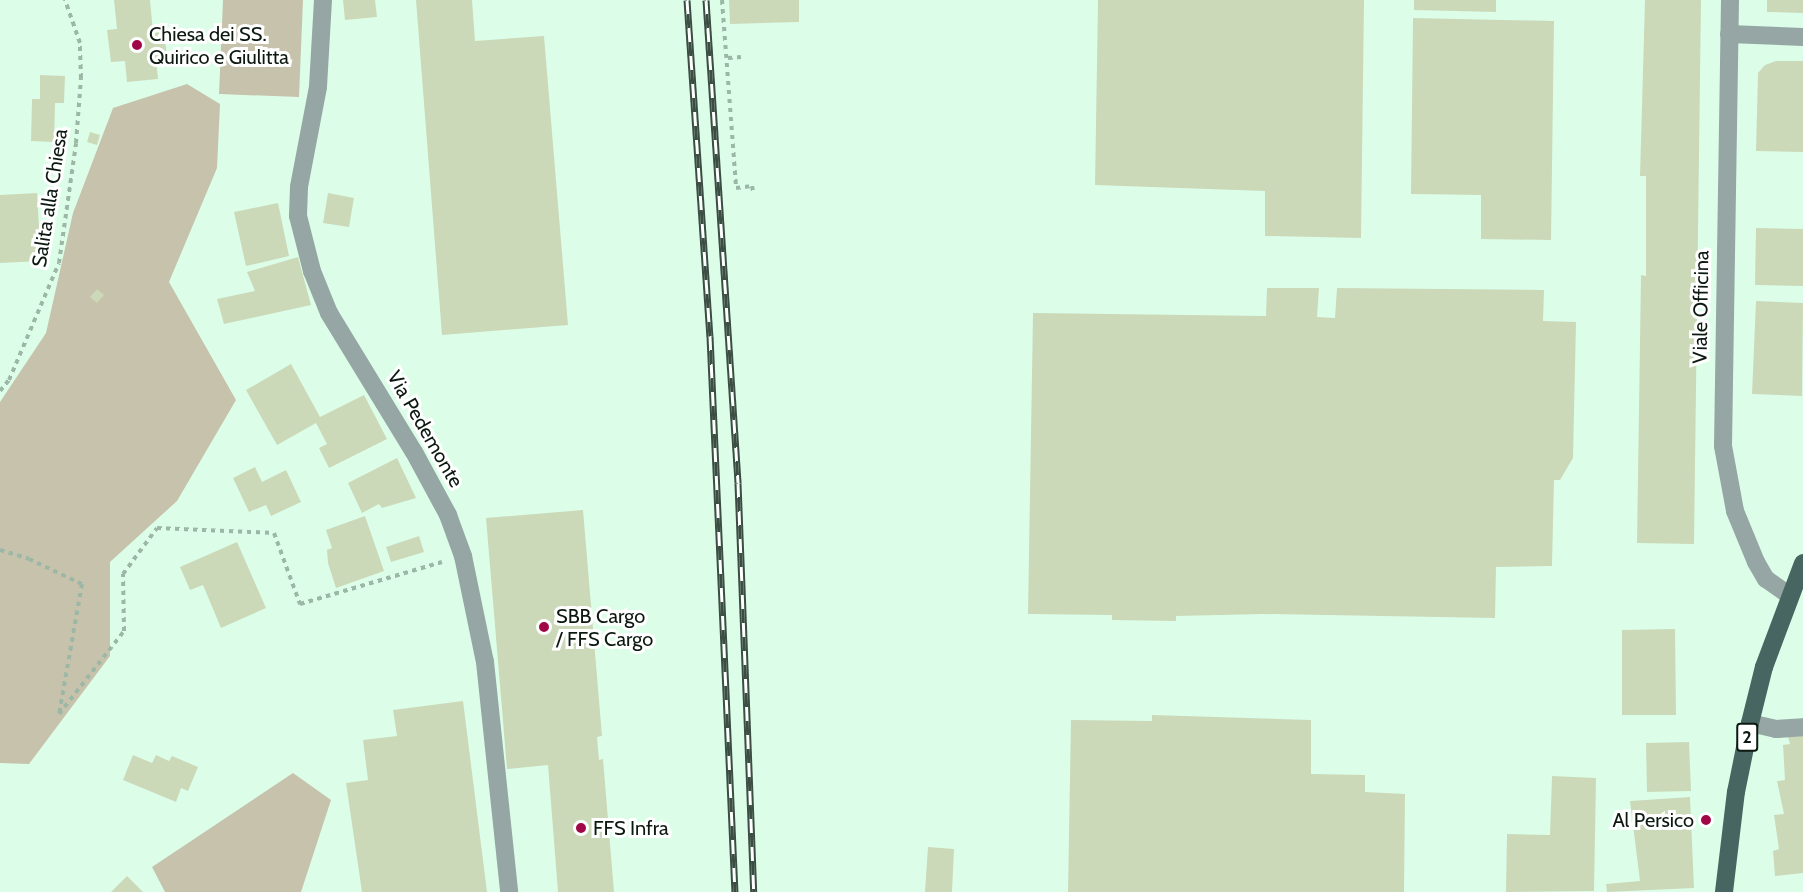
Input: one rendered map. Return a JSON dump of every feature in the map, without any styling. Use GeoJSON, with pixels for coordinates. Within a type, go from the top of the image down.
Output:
{"type":"FeatureCollection","features":[{"type":"Feature","properties":{"kind":"main road","name":"2"},"geometry":{"type":"LineString","coordinates":[[1724,892],[1736,792],[1750,723],[1789,595],[1803,563]]}},
{"type":"Feature","properties":{"kind":"street","name":"Via Pedemonte"},"geometry":{"type":"LineString","coordinates":[[323,0],[318,87],[299,188],[298,216],[309,260],[328,313],[414,452],[448,515],[463,556],[484,662],[509,892]]}},
{"type":"Feature","properties":{"kind":"street","name":"Viale Officina"},"geometry":{"type":"LineString","coordinates":[[1730,0],[1723,446],[1735,511],[1756,562],[1766,579],[1789,595]]}},
{"type":"Feature","properties":{"kind":"street"},"geometry":{"type":"LineString","coordinates":[[1729,34],[1803,37]]}},
{"type":"Feature","properties":{"kind":"street"},"geometry":{"type":"LineString","coordinates":[[1750,723],[1776,729],[1803,728]]}},
{"type":"Feature","properties":{"kind":"path","name":"Salita alla Chiesa"},"geometry":{"type":"LineString","coordinates":[[0,391],[9,380],[59,263],[76,143],[81,78],[80,43],[64,0]]}},
{"type":"Feature","properties":{"kind":"path"},"geometry":{"type":"LineString","coordinates":[[722,0],[736,188],[752,186],[753,192]]}},
{"type":"Feature","properties":{"kind":"path"},"geometry":{"type":"LineString","coordinates":[[728,58],[741,57]]}},
{"type":"Feature","properties":{"kind":"path"},"geometry":{"type":"LineString","coordinates":[[0,550],[29,559],[82,584],[59,714],[124,631],[123,574],[157,528],[274,533],[300,604],[463,556]]}},
{"type":"Feature","properties":{"kind":"shaded area"},"geometry":{"type":"Polygon","coordinates":[[[223,0],[303,0],[299,97],[219,94],[223,0]]]}},
{"type":"Feature","properties":{"kind":"shaded area"},"geometry":{"type":"Polygon","coordinates":[[[187,84],[220,104],[217,168],[169,282],[236,400],[177,501],[110,562],[110,656],[29,764],[0,763],[0,402],[46,333],[73,213],[113,108],[187,84]]]}},
{"type":"Feature","properties":{"kind":"shaded area"},"geometry":{"type":"Polygon","coordinates":[[[293,773],[331,800],[301,892],[165,892],[152,867],[293,773]]]}},
{"type":"Feature","properties":{"kind":"building","name":"Chiesa dei SS. Quirico e Giulitta"},"geometry":{"type":"Polygon","coordinates":[[[114,0],[150,0],[153,33],[164,32],[167,57],[156,58],[158,79],[127,82],[125,61],[111,62],[107,30],[117,29],[114,0]]]}},
{"type":"Feature","properties":{"kind":"building"},"geometry":{"type":"Polygon","coordinates":[[[343,0],[375,0],[377,17],[345,20],[343,0]]]}},
{"type":"Feature","properties":{"kind":"building"},"geometry":{"type":"Polygon","coordinates":[[[416,0],[472,0],[475,41],[544,36],[568,325],[442,335],[416,0]]]}},
{"type":"Feature","properties":{"kind":"building"},"geometry":{"type":"Polygon","coordinates":[[[729,0],[799,0],[799,22],[730,24],[729,0]]]}},
{"type":"Feature","properties":{"kind":"building"},"geometry":{"type":"Polygon","coordinates":[[[1098,0],[1364,0],[1361,238],[1265,236],[1265,191],[1095,185],[1098,0]]]}},
{"type":"Feature","properties":{"kind":"building"},"geometry":{"type":"Polygon","coordinates":[[[1414,0],[1496,0],[1496,12],[1414,10],[1414,0]]]}},
{"type":"Feature","properties":{"kind":"building"},"geometry":{"type":"Polygon","coordinates":[[[1645,0],[1701,0],[1694,544],[1637,543],[1641,275],[1646,276],[1646,176],[1640,176],[1645,0]]]}},
{"type":"Feature","properties":{"kind":"building"},"geometry":{"type":"Polygon","coordinates":[[[1767,0],[1803,0],[1803,13],[1767,12],[1767,0]]]}},
{"type":"Feature","properties":{"kind":"building"},"geometry":{"type":"Polygon","coordinates":[[[1413,18],[1554,21],[1551,240],[1481,239],[1481,195],[1411,194],[1413,18]]]}},
{"type":"Feature","properties":{"kind":"building"},"geometry":{"type":"Polygon","coordinates":[[[1776,61],[1803,61],[1803,152],[1756,151],[1758,73],[1765,65],[1776,61]]]}},
{"type":"Feature","properties":{"kind":"building"},"geometry":{"type":"Polygon","coordinates":[[[40,75],[65,76],[64,103],[55,103],[54,142],[31,141],[32,99],[40,99],[40,75]]]}},
{"type":"Feature","properties":{"kind":"building"},"geometry":{"type":"Polygon","coordinates":[[[90,132],[100,135],[97,145],[87,142],[90,132]]]}},
{"type":"Feature","properties":{"kind":"building"},"geometry":{"type":"Polygon","coordinates":[[[37,193],[41,261],[0,263],[0,195],[37,193]]]}},
{"type":"Feature","properties":{"kind":"building"},"geometry":{"type":"Polygon","coordinates":[[[328,193],[354,198],[349,227],[323,223],[328,193]]]}},
{"type":"Feature","properties":{"kind":"building"},"geometry":{"type":"Polygon","coordinates":[[[278,203],[289,256],[246,266],[234,212],[278,203]]]}},
{"type":"Feature","properties":{"kind":"building"},"geometry":{"type":"Polygon","coordinates":[[[1756,228],[1803,229],[1803,286],[1755,285],[1756,228]]]}},
{"type":"Feature","properties":{"kind":"building"},"geometry":{"type":"Polygon","coordinates":[[[298,257],[311,305],[224,324],[217,299],[255,291],[247,272],[298,257]]]}},
{"type":"Feature","properties":{"kind":"building"},"geometry":{"type":"Polygon","coordinates":[[[1267,288],[1319,288],[1317,317],[1335,318],[1337,288],[1544,290],[1543,321],[1576,322],[1573,458],[1560,480],[1554,480],[1552,566],[1496,567],[1495,618],[1263,614],[1176,616],[1176,621],[1112,620],[1112,615],[1028,614],[1033,313],[1266,316],[1267,288]]]}},
{"type":"Feature","properties":{"kind":"building"},"geometry":{"type":"Polygon","coordinates":[[[97,289],[104,295],[97,303],[90,297],[97,289]]]}},
{"type":"Feature","properties":{"kind":"building"},"geometry":{"type":"Polygon","coordinates":[[[1756,301],[1803,303],[1802,396],[1752,394],[1756,301]]]}},
{"type":"Feature","properties":{"kind":"building"},"geometry":{"type":"Polygon","coordinates":[[[291,364],[320,417],[364,395],[387,439],[329,468],[319,448],[327,444],[316,423],[277,445],[246,390],[291,364]]]}},
{"type":"Feature","properties":{"kind":"building"},"geometry":{"type":"Polygon","coordinates":[[[397,458],[416,498],[382,508],[379,504],[362,513],[348,483],[397,458]]]}},
{"type":"Feature","properties":{"kind":"building"},"geometry":{"type":"Polygon","coordinates":[[[255,467],[262,482],[286,470],[301,502],[271,516],[266,505],[249,512],[233,478],[255,467]]]}},
{"type":"Feature","properties":{"kind":"building","name":"SBB Cargo / FFS Cargo"},"geometry":{"type":"Polygon","coordinates":[[[583,510],[602,736],[597,737],[599,760],[603,759],[614,892],[558,892],[548,765],[507,769],[486,518],[583,510]]]}},
{"type":"Feature","properties":{"kind":"building"},"geometry":{"type":"Polygon","coordinates":[[[365,516],[384,571],[336,588],[328,563],[327,550],[332,548],[326,530],[365,516]]]}},
{"type":"Feature","properties":{"kind":"building"},"geometry":{"type":"Polygon","coordinates":[[[419,536],[424,552],[391,562],[386,547],[419,536]]]}},
{"type":"Feature","properties":{"kind":"building"},"geometry":{"type":"Polygon","coordinates":[[[237,542],[266,608],[221,628],[203,585],[190,590],[180,567],[237,542]]]}},
{"type":"Feature","properties":{"kind":"building"},"geometry":{"type":"Polygon","coordinates":[[[1675,629],[1676,715],[1622,715],[1622,630],[1675,629]]]}},
{"type":"Feature","properties":{"kind":"building"},"geometry":{"type":"Polygon","coordinates":[[[463,701],[487,892],[362,892],[346,783],[368,780],[363,740],[397,736],[393,710],[463,701]]]}},
{"type":"Feature","properties":{"kind":"building"},"geometry":{"type":"Polygon","coordinates":[[[1152,715],[1311,720],[1311,774],[1365,775],[1365,792],[1405,794],[1404,892],[1068,892],[1071,720],[1152,721],[1152,715]]]}},
{"type":"Feature","properties":{"kind":"building"},"geometry":{"type":"Polygon","coordinates":[[[1803,735],[1803,873],[1775,876],[1773,851],[1779,849],[1774,815],[1784,814],[1777,781],[1785,780],[1783,745],[1790,744],[1788,737],[1803,735]]]}},
{"type":"Feature","properties":{"kind":"building"},"geometry":{"type":"Polygon","coordinates":[[[1689,742],[1691,791],[1647,792],[1646,743],[1689,742]]]}},
{"type":"Feature","properties":{"kind":"building"},"geometry":{"type":"Polygon","coordinates":[[[133,755],[152,763],[156,755],[169,761],[172,756],[198,767],[188,791],[181,788],[176,802],[123,780],[133,755]]]}},
{"type":"Feature","properties":{"kind":"building"},"geometry":{"type":"Polygon","coordinates":[[[1552,776],[1596,778],[1594,891],[1506,892],[1507,834],[1550,835],[1552,776]]]}},
{"type":"Feature","properties":{"kind":"building"},"geometry":{"type":"Polygon","coordinates":[[[1690,797],[1694,888],[1607,892],[1606,884],[1640,881],[1630,801],[1690,797]]]}},
{"type":"Feature","properties":{"kind":"building"},"geometry":{"type":"Polygon","coordinates":[[[928,847],[954,849],[952,892],[925,892],[928,847]]]}},
{"type":"Feature","properties":{"kind":"building"},"geometry":{"type":"Polygon","coordinates":[[[127,876],[143,892],[111,892],[127,876]]]}},
{"type":"Feature","properties":{"kind":"railway"},"geometry":{"type":"LineString","coordinates":[[687,0],[710,336],[735,892]]}},
{"type":"Feature","properties":{"kind":"railway"},"geometry":{"type":"LineString","coordinates":[[706,0],[738,483],[754,892]]}},
{"type":"Feature","properties":{"kind":"place","name":"Chiesa dei SS. Quirico e Giulitta"},"geometry":{"type":"Point","coordinates":[137,45]}},
{"type":"Feature","properties":{"kind":"place","name":"SBB Cargo / FFS Cargo"},"geometry":{"type":"Point","coordinates":[544,627]}},
{"type":"Feature","properties":{"kind":"place","name":"Al Persico"},"geometry":{"type":"Point","coordinates":[1706,820]}},
{"type":"Feature","properties":{"kind":"place","name":"FFS Infra"},"geometry":{"type":"Point","coordinates":[581,828]}}]}
